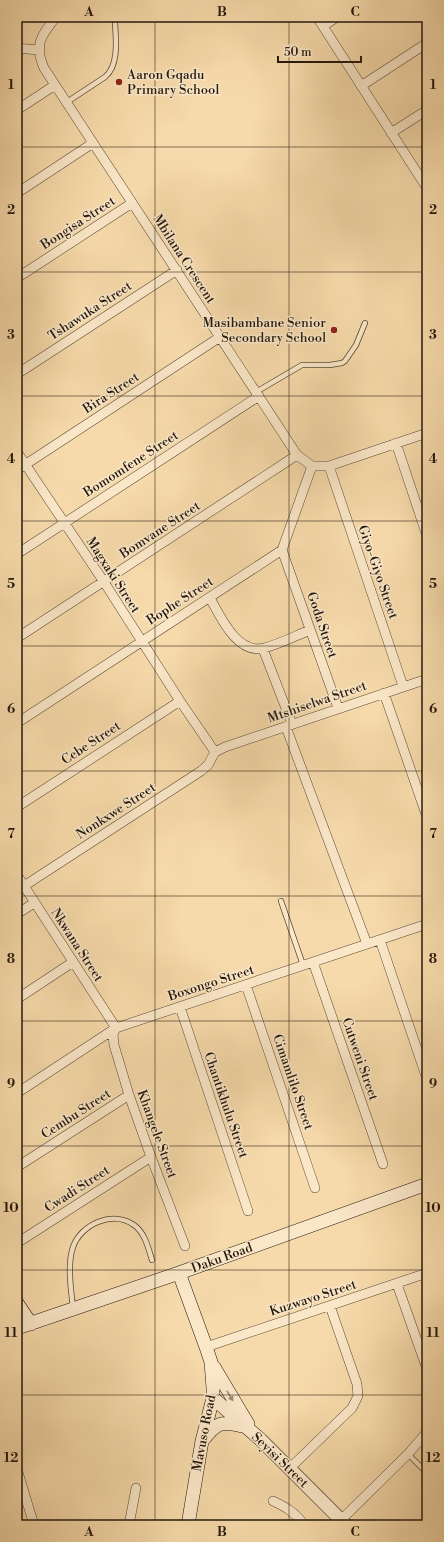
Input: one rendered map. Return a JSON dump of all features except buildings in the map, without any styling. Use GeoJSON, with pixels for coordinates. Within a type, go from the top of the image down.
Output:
{"type":"FeatureCollection","features":[{"type":"Feature","properties":{"kind":"street"},"geometry":{"type":"LineString","coordinates":[[17,48],[38,50],[43,36],[56,17]]}},
{"type":"Feature","properties":{"kind":"street"},"geometry":{"type":"LineString","coordinates":[[317,17],[391,133],[426,184]]}},
{"type":"Feature","properties":{"kind":"street"},"geometry":{"type":"LineString","coordinates":[[323,26],[336,17]]}},
{"type":"Feature","properties":{"kind":"street"},"geometry":{"type":"LineString","coordinates":[[361,86],[427,43]]}},
{"type":"Feature","properties":{"kind":"street","name":"Mbilana Crescent"},"geometry":{"type":"LineString","coordinates":[[38,50],[44,68],[297,455],[312,466]]}},
{"type":"Feature","properties":{"kind":"street"},"geometry":{"type":"LineString","coordinates":[[17,110],[55,85]]}},
{"type":"Feature","properties":{"kind":"street"},"geometry":{"type":"LineString","coordinates":[[391,133],[427,110]]}},
{"type":"Feature","properties":{"kind":"street"},"geometry":{"type":"LineString","coordinates":[[17,193],[93,143]]}},
{"type":"Feature","properties":{"kind":"street","name":"Bongisa Street"},"geometry":{"type":"LineString","coordinates":[[17,278],[132,203]]}},
{"type":"Feature","properties":{"kind":"street","name":"Tshawuka Street"},"geometry":{"type":"LineString","coordinates":[[17,374],[177,270]]}},
{"type":"Feature","properties":{"kind":"street","name":"Bira Street"},"geometry":{"type":"LineString","coordinates":[[17,470],[220,337]]}},
{"type":"Feature","properties":{"kind":"street","name":"Bomomfene Street"},"geometry":{"type":"LineString","coordinates":[[17,554],[257,394]]}},
{"type":"Feature","properties":{"kind":"street"},"geometry":{"type":"LineString","coordinates":[[282,550],[312,466],[329,466],[427,433]]}},
{"type":"Feature","properties":{"kind":"street"},"geometry":{"type":"LineString","coordinates":[[396,444],[427,536]]}},
{"type":"Feature","properties":{"kind":"street","name":"Magxaki Street"},"geometry":{"type":"LineString","coordinates":[[17,452],[215,752]]}},
{"type":"Feature","properties":{"kind":"street","name":"Bomvane Street"},"geometry":{"type":"LineString","coordinates":[[17,638],[297,455]]}},
{"type":"Feature","properties":{"kind":"street","name":"Giyo-Giyo Street"},"geometry":{"type":"LineString","coordinates":[[329,466],[403,686]]}},
{"type":"Feature","properties":{"kind":"street","name":"Bophe Street"},"geometry":{"type":"LineString","coordinates":[[17,723],[282,550]]}},
{"type":"Feature","properties":{"kind":"street","name":"Goda Street"},"geometry":{"type":"LineString","coordinates":[[282,550],[338,708]]}},
{"type":"Feature","properties":{"kind":"street"},"geometry":{"type":"LineString","coordinates":[[210,598],[232,635],[237,640],[254,648],[263,649],[310,630]]}},
{"type":"Feature","properties":{"kind":"street"},"geometry":{"type":"LineString","coordinates":[[263,649],[367,944]]}},
{"type":"Feature","properties":{"kind":"street","name":"Mtshiselwa Street"},"geometry":{"type":"LineString","coordinates":[[215,752],[225,747],[338,708],[427,679]]}},
{"type":"Feature","properties":{"kind":"street"},"geometry":{"type":"LineString","coordinates":[[384,693],[427,816]]}},
{"type":"Feature","properties":{"kind":"street","name":"Cebe Street"},"geometry":{"type":"LineString","coordinates":[[17,807],[180,701]]}},
{"type":"Feature","properties":{"kind":"street","name":"Nonkxwe Street"},"geometry":{"type":"LineString","coordinates":[[24,886],[202,771],[208,765],[215,752]]}},
{"type":"Feature","properties":{"kind":"street","name":"Nkwana Street"},"geometry":{"type":"LineString","coordinates":[[17,875],[116,1028]]}},
{"type":"Feature","properties":{"kind":"street"},"geometry":{"type":"LineString","coordinates":[[17,914],[34,903]]}},
{"type":"Feature","properties":{"kind":"street","name":"Boxongo Street"},"geometry":{"type":"LineString","coordinates":[[17,1093],[116,1028],[427,924]]}},
{"type":"Feature","properties":{"kind":"street"},"geometry":{"type":"LineString","coordinates":[[380,940],[427,1079]]}},
{"type":"Feature","properties":{"kind":"street"},"geometry":{"type":"LineString","coordinates":[[17,998],[73,962]]}},
{"type":"Feature","properties":{"kind":"street","name":"Cutweni Street"},"geometry":{"type":"LineString","coordinates":[[313,962],[383,1164]]}},
{"type":"Feature","properties":{"kind":"street","name":"Cimamlilo Street"},"geometry":{"type":"LineString","coordinates":[[246,985],[315,1188]]}},
{"type":"Feature","properties":{"kind":"street","name":"Chantikhulu Street"},"geometry":{"type":"LineString","coordinates":[[180,1007],[248,1211]]}},
{"type":"Feature","properties":{"kind":"street","name":"Khangele Street"},"geometry":{"type":"LineString","coordinates":[[116,1028],[113,1034],[114,1045],[129,1095],[185,1246]]}},
{"type":"Feature","properties":{"kind":"street","name":"Cembu Street"},"geometry":{"type":"LineString","coordinates":[[17,1168],[129,1095]]}},
{"type":"Feature","properties":{"kind":"street","name":"Cwadi Street"},"geometry":{"type":"LineString","coordinates":[[17,1243],[151,1157]]}},
{"type":"Feature","properties":{"kind":"street","name":"Daku Road"},"geometry":{"type":"LineString","coordinates":[[17,1328],[179,1273],[427,1184]]}},
{"type":"Feature","properties":{"kind":"street","name":"Mavuso Road"},"geometry":{"type":"LineString","coordinates":[[179,1273],[211,1362],[213,1380],[212,1398],[202,1441],[188,1525]]}},
{"type":"Feature","properties":{"kind":"street","name":"Kuzwayo Street"},"geometry":{"type":"LineString","coordinates":[[206,1347],[427,1273]]}},
{"type":"Feature","properties":{"kind":"street"},"geometry":{"type":"LineString","coordinates":[[397,1284],[427,1368]]}},
{"type":"Feature","properties":{"kind":"street"},"geometry":{"type":"LineString","coordinates":[[17,1303],[31,1324]]}},
{"type":"Feature","properties":{"kind":"street"},"geometry":{"type":"LineString","coordinates":[[289,1469],[352,1408],[358,1396],[357,1384],[330,1306]]}},
{"type":"Feature","properties":{"kind":"street"},"geometry":{"type":"LineString","coordinates":[[211,1362],[242,1414],[261,1440]]}},
{"type":"Feature","properties":{"kind":"street","name":"Seyisi Street"},"geometry":{"type":"LineString","coordinates":[[212,1398],[261,1440],[343,1523]]}},
{"type":"Feature","properties":{"kind":"street"},"geometry":{"type":"LineString","coordinates":[[202,1441],[210,1431],[221,1424],[228,1422],[244,1426]]}},
{"type":"Feature","properties":{"kind":"street"},"geometry":{"type":"LineString","coordinates":[[343,1523],[427,1432]]}},
{"type":"Feature","properties":{"kind":"street"},"geometry":{"type":"LineString","coordinates":[[17,1469],[34,1525]]}},
{"type":"Feature","properties":{"kind":"street"},"geometry":{"type":"LineString","coordinates":[[129,1525],[136,1488]]}},
{"type":"Feature","properties":{"kind":"street"},"geometry":{"type":"LineString","coordinates":[[273,1500],[298,1516],[304,1525]]}},
{"type":"Feature","properties":{"kind":"lane"},"geometry":{"type":"LineString","coordinates":[[67,102],[104,78],[110,72],[117,47],[115,23]]}},
{"type":"Feature","properties":{"kind":"lane"},"geometry":{"type":"LineString","coordinates":[[257,394],[302,365],[330,365],[342,363],[356,345],[365,323]]}},
{"type":"Feature","properties":{"kind":"lane"},"geometry":{"type":"LineString","coordinates":[[281,901],[303,965]]}},
{"type":"Feature","properties":{"kind":"lane"},"geometry":{"type":"LineString","coordinates":[[74,1309],[70,1265],[73,1247],[80,1234],[92,1223],[106,1219],[120,1220],[133,1225],[146,1239],[152,1260]]}},
{"type":"Feature","properties":{"kind":"lane"},"geometry":{"type":"LineString","coordinates":[[408,1454],[427,1474]]}},
{"type":"Feature","properties":{"kind":"place","name":"Aaron Gqadu Primary School"},"geometry":{"type":"Point","coordinates":[119,82]}},
{"type":"Feature","properties":{"kind":"place","name":"Masibambane Senior Secondary School"},"geometry":{"type":"Point","coordinates":[334,330]}}]}
